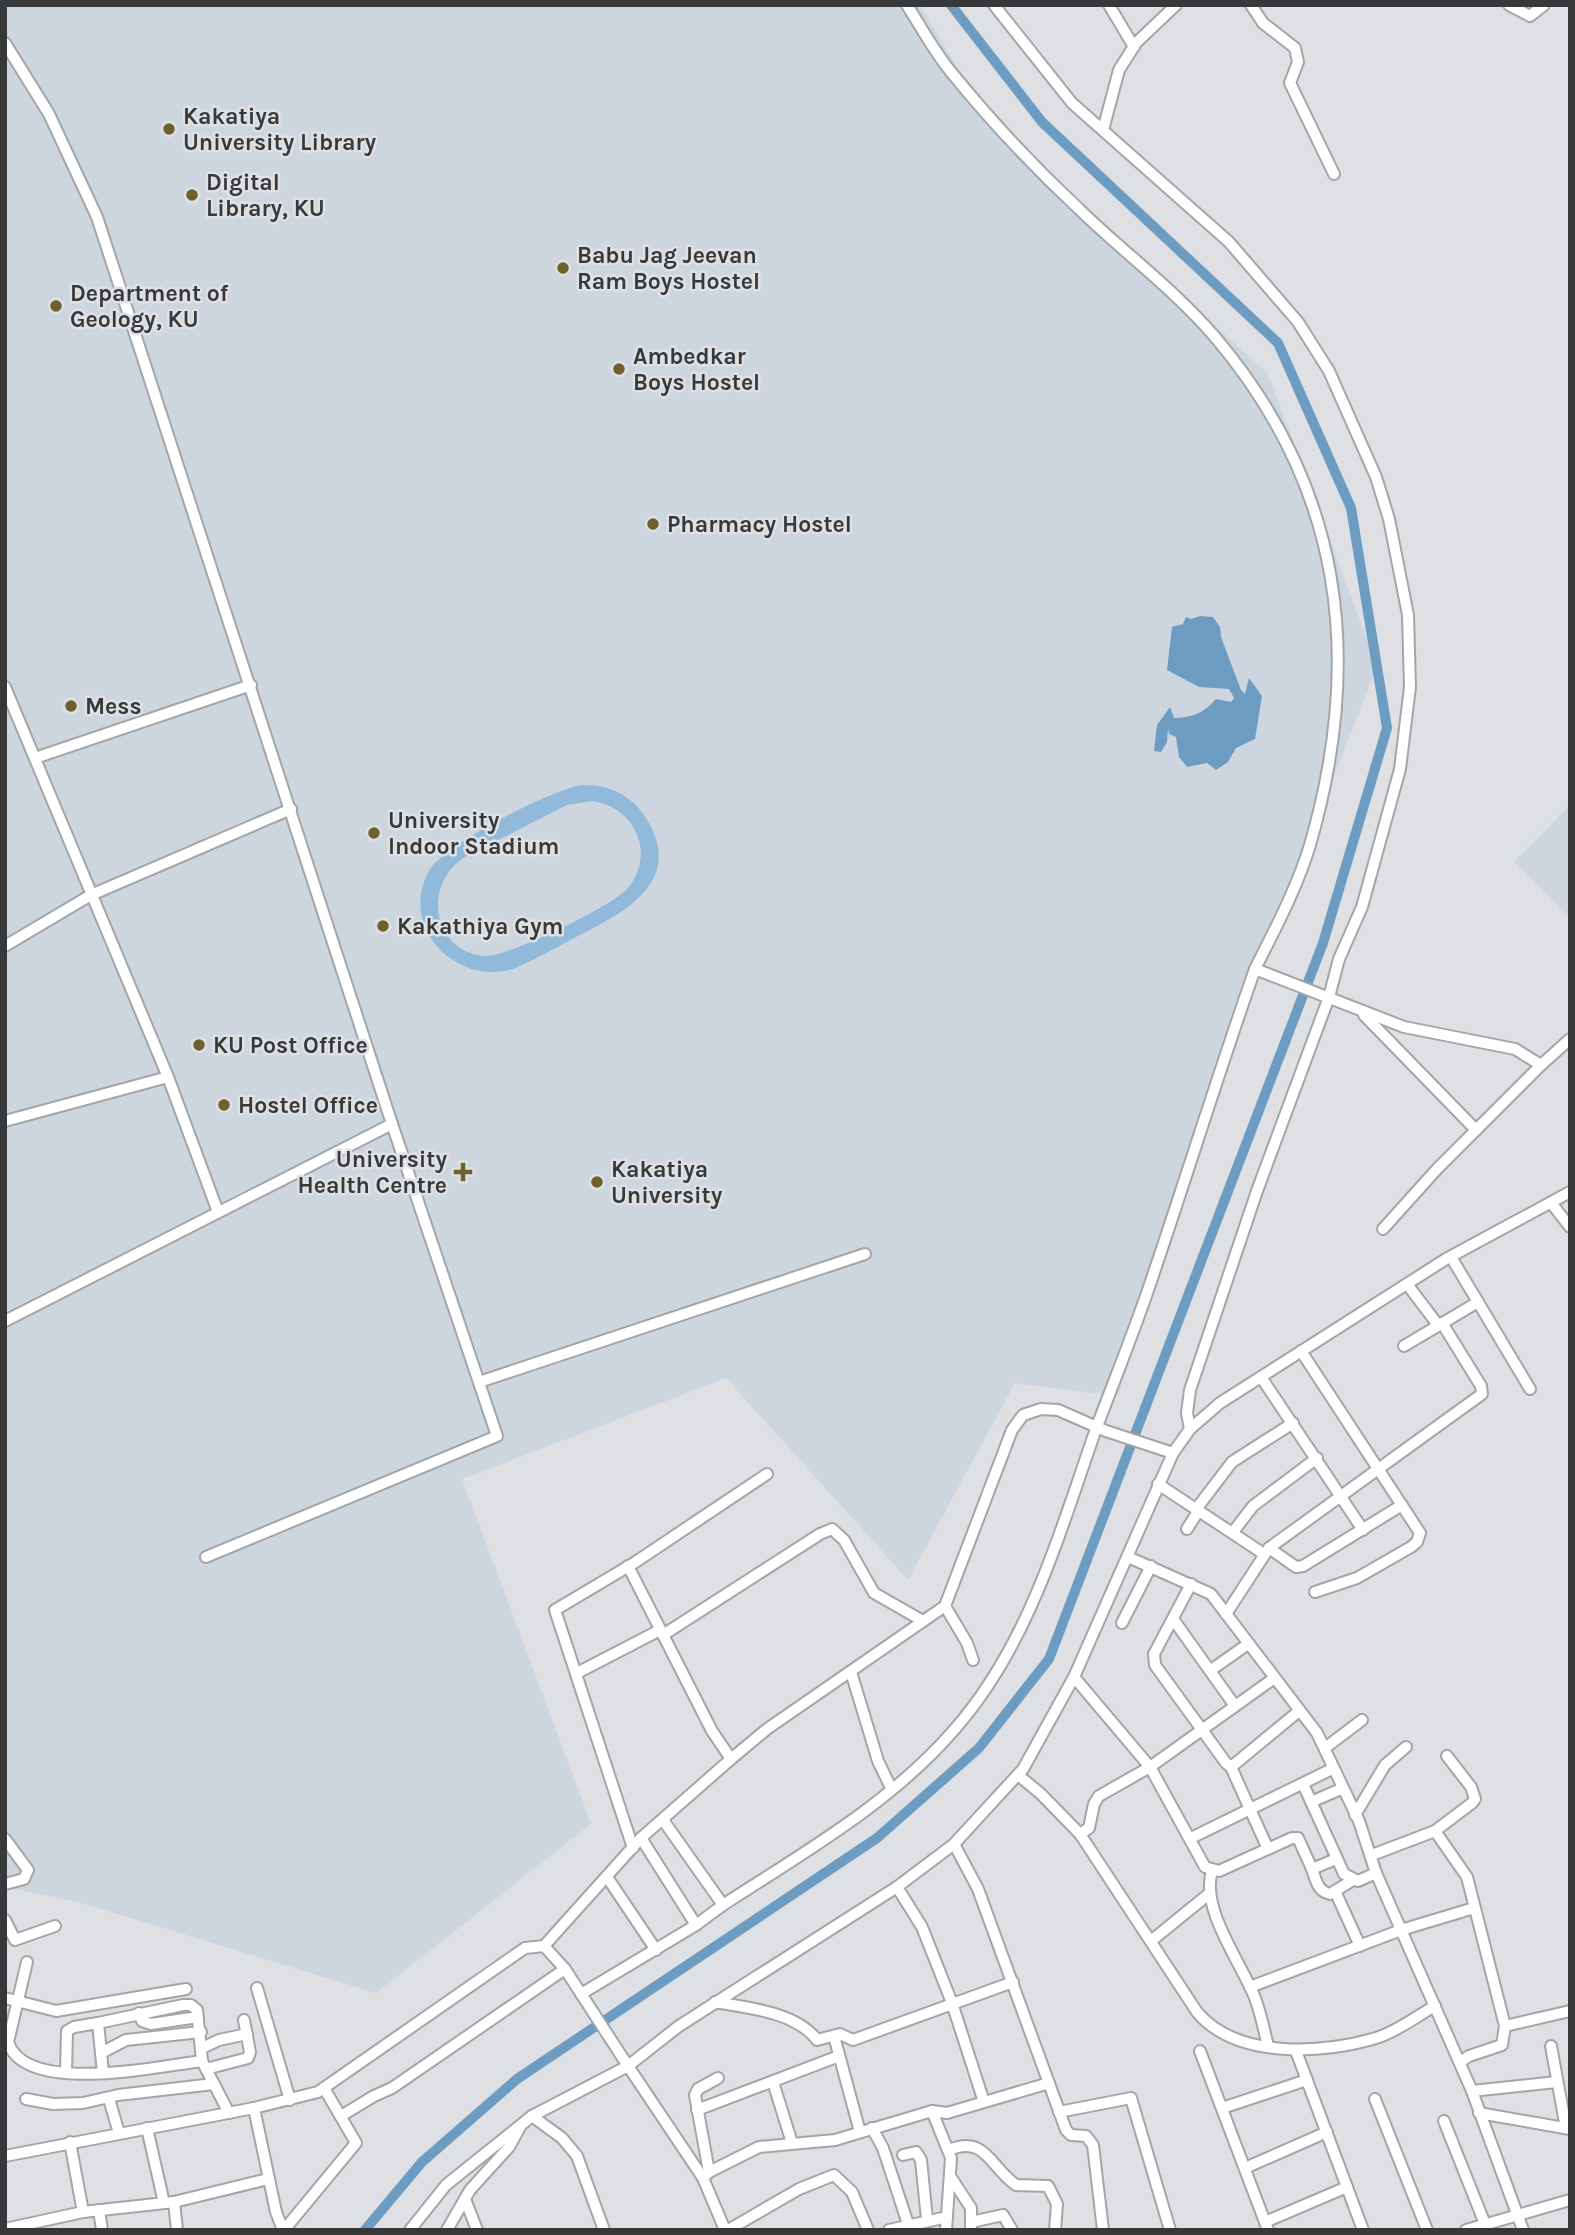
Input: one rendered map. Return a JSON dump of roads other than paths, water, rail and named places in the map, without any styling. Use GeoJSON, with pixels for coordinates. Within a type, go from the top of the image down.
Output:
{"type":"FeatureCollection","features":[{"type":"Feature","properties":{"kind":"street"},"geometry":{"type":"LineString","coordinates":[[584,1997],[696,1926],[723,1905],[879,1801],[954,1730],[1008,1653],[1027,1618],[1101,1429],[1255,970],[1283,914],[1310,845],[1330,753],[1339,679],[1335,590],[1317,513],[1264,403],[1215,337],[1025,157],[949,70],[907,5]]}},
{"type":"Feature","properties":{"kind":"street"},"geometry":{"type":"LineString","coordinates":[[994,5],[1072,103],[1229,242],[1298,322],[1339,392],[1376,477],[1389,519],[1408,615],[1410,687],[1400,769],[1362,908],[1325,996],[1190,1390],[1187,1413],[1190,1429]]}},
{"type":"Feature","properties":{"kind":"street"},"geometry":{"type":"LineString","coordinates":[[1109,5],[1134,47]]}},
{"type":"Feature","properties":{"kind":"street"},"geometry":{"type":"LineString","coordinates":[[1103,130],[1119,70],[1134,47],[1176,5]]}},
{"type":"Feature","properties":{"kind":"street"},"geometry":{"type":"LineString","coordinates":[[1251,5],[1263,23],[1296,48],[1298,62],[1290,83],[1334,174]]}},
{"type":"Feature","properties":{"kind":"street"},"geometry":{"type":"LineString","coordinates":[[1509,5],[1530,16],[1544,5]]}},
{"type":"Feature","properties":{"kind":"street"},"geometry":{"type":"LineString","coordinates":[[5,43],[49,114],[97,217],[235,646],[251,685],[392,1124],[497,1436],[206,1557]]}},
{"type":"Feature","properties":{"kind":"street"},"geometry":{"type":"LineString","coordinates":[[35,758],[251,685]]}},
{"type":"Feature","properties":{"kind":"street"},"geometry":{"type":"LineString","coordinates":[[5,687],[168,1077],[218,1213]]}},
{"type":"Feature","properties":{"kind":"street"},"geometry":{"type":"LineString","coordinates":[[5,946],[91,895],[291,809]]}},
{"type":"Feature","properties":{"kind":"street"},"geometry":{"type":"LineString","coordinates":[[1255,970],[1362,1013],[1414,1030],[1515,1049],[1541,1065]]}},
{"type":"Feature","properties":{"kind":"street"},"geometry":{"type":"LineString","coordinates":[[1362,1013],[1475,1130]]}},
{"type":"Feature","properties":{"kind":"street"},"geometry":{"type":"LineString","coordinates":[[1383,1230],[1475,1130],[1570,1039]]}},
{"type":"Feature","properties":{"kind":"street"},"geometry":{"type":"LineString","coordinates":[[5,1121],[168,1077]]}},
{"type":"Feature","properties":{"kind":"street"},"geometry":{"type":"LineString","coordinates":[[5,1321],[392,1124]]}},
{"type":"Feature","properties":{"kind":"street"},"geometry":{"type":"LineString","coordinates":[[410,2230],[446,2185],[532,2116],[628,2066],[715,2002],[897,1886],[954,1844],[1018,1775],[1074,1677],[1128,1557],[1158,1484],[1167,1451],[1190,1429],[1220,1403],[1407,1284],[1570,1192]]}},
{"type":"Feature","properties":{"kind":"street"},"geometry":{"type":"LineString","coordinates":[[1552,1204],[1570,1227]]}},
{"type":"Feature","properties":{"kind":"street"},"geometry":{"type":"LineString","coordinates":[[479,1382],[865,1254]]}},
{"type":"Feature","properties":{"kind":"street"},"geometry":{"type":"LineString","coordinates":[[1451,1257],[1530,1389]]}},
{"type":"Feature","properties":{"kind":"street"},"geometry":{"type":"LineString","coordinates":[[1226,1614],[1266,1551],[1380,1471],[1482,1394],[1481,1386],[1440,1324],[1407,1284]]}},
{"type":"Feature","properties":{"kind":"street"},"geometry":{"type":"LineString","coordinates":[[1405,1346],[1478,1302]]}},
{"type":"Feature","properties":{"kind":"street"},"geometry":{"type":"LineString","coordinates":[[1301,1351],[1419,1527],[1417,1542],[1371,1571],[1315,1592]]}},
{"type":"Feature","properties":{"kind":"street"},"geometry":{"type":"LineString","coordinates":[[1261,1377],[1363,1530]]}},
{"type":"Feature","properties":{"kind":"street"},"geometry":{"type":"LineString","coordinates":[[5,2156],[254,2108],[290,2100],[324,2088],[525,1948],[544,1946],[641,1838],[731,1759],[767,1729],[945,1606],[1012,1430],[1023,1415],[1041,1409],[1058,1410],[1101,1429],[1167,1451]]}},
{"type":"Feature","properties":{"kind":"street"},"geometry":{"type":"LineString","coordinates":[[1187,1529],[1232,1462],[1293,1423]]}},
{"type":"Feature","properties":{"kind":"street"},"geometry":{"type":"LineString","coordinates":[[1233,1532],[1253,1506],[1317,1458]]}},
{"type":"Feature","properties":{"kind":"street"},"geometry":{"type":"LineString","coordinates":[[633,1848],[555,1610],[628,1566],[767,1474]]}},
{"type":"Feature","properties":{"kind":"street"},"geometry":{"type":"LineString","coordinates":[[1158,1484],[1233,1532],[1299,1568],[1402,1505]]}},
{"type":"Feature","properties":{"kind":"street"},"geometry":{"type":"LineString","coordinates":[[577,1673],[662,1632],[832,1529],[844,1540],[874,1593],[923,1621]]}},
{"type":"Feature","properties":{"kind":"street"},"geometry":{"type":"LineString","coordinates":[[1128,1557],[1211,1594],[1325,1748],[1372,1855],[1376,1873],[1472,2091],[1523,2230]]}},
{"type":"Feature","properties":{"kind":"street"},"geometry":{"type":"LineString","coordinates":[[628,1566],[712,1731],[731,1759]]}},
{"type":"Feature","properties":{"kind":"street"},"geometry":{"type":"LineString","coordinates":[[1122,1623],[1150,1566]]}},
{"type":"Feature","properties":{"kind":"street"},"geometry":{"type":"LineString","coordinates":[[1191,1584],[1154,1654],[1155,1665],[1231,1767],[1268,1849]]}},
{"type":"Feature","properties":{"kind":"street"},"geometry":{"type":"LineString","coordinates":[[945,1606],[967,1643],[973,1660]]}},
{"type":"Feature","properties":{"kind":"street"},"geometry":{"type":"LineString","coordinates":[[1173,1619],[1235,1706]]}},
{"type":"Feature","properties":{"kind":"street"},"geometry":{"type":"LineString","coordinates":[[1211,1670],[1248,1644]]}},
{"type":"Feature","properties":{"kind":"street"},"geometry":{"type":"LineString","coordinates":[[851,1672],[878,1761],[891,1788]]}},
{"type":"Feature","properties":{"kind":"street"},"geometry":{"type":"LineString","coordinates":[[1074,1677],[1150,1768],[1191,1838],[1201,1861],[1212,1871]]}},
{"type":"Feature","properties":{"kind":"street"},"geometry":{"type":"LineString","coordinates":[[1080,1834],[1093,1821],[1096,1799],[1150,1768],[1273,1679]]}},
{"type":"Feature","properties":{"kind":"street"},"geometry":{"type":"LineString","coordinates":[[1231,1767],[1299,1711]]}},
{"type":"Feature","properties":{"kind":"street"},"geometry":{"type":"LineString","coordinates":[[1325,1748],[1362,1720]]}},
{"type":"Feature","properties":{"kind":"street"},"geometry":{"type":"LineString","coordinates":[[1355,1815],[1385,1765],[1406,1747]]}},
{"type":"Feature","properties":{"kind":"street"},"geometry":{"type":"LineString","coordinates":[[1372,1855],[1436,1831],[1475,1799],[1471,1787],[1447,1756]]}},
{"type":"Feature","properties":{"kind":"street"},"geometry":{"type":"LineString","coordinates":[[1191,1838],[1332,1769]]}},
{"type":"Feature","properties":{"kind":"street"},"geometry":{"type":"LineString","coordinates":[[1018,1775],[1080,1834],[1197,2012],[1210,2026],[1268,2046],[1296,2051],[1331,2049],[1378,2037],[1436,2006]]}},
{"type":"Feature","properties":{"kind":"street"},"geometry":{"type":"LineString","coordinates":[[1303,1784],[1343,1874],[1353,1880]]}},
{"type":"Feature","properties":{"kind":"street"},"geometry":{"type":"LineString","coordinates":[[1311,1802],[1341,1789]]}},
{"type":"Feature","properties":{"kind":"street"},"geometry":{"type":"LineString","coordinates":[[663,1820],[723,1905]]}},
{"type":"Feature","properties":{"kind":"street"},"geometry":{"type":"LineString","coordinates":[[1436,1831],[1467,1877],[1505,2026],[1502,2045],[1469,2056],[1460,2062]]}},
{"type":"Feature","properties":{"kind":"street"},"geometry":{"type":"LineString","coordinates":[[641,1838],[696,1926]]}},
{"type":"Feature","properties":{"kind":"street"},"geometry":{"type":"LineString","coordinates":[[1212,1871],[1230,1867],[1288,1839],[1298,1838],[1321,1890],[1330,1894],[1353,1880],[1376,1873]]}},
{"type":"Feature","properties":{"kind":"street"},"geometry":{"type":"LineString","coordinates":[[5,1839],[28,1870],[24,1879],[5,1884]]}},
{"type":"Feature","properties":{"kind":"street"},"geometry":{"type":"LineString","coordinates":[[954,1844],[978,1889],[1068,2133],[1086,2136],[1093,2145],[1103,2230]]}},
{"type":"Feature","properties":{"kind":"street"},"geometry":{"type":"LineString","coordinates":[[1312,1869],[1336,1859]]}},
{"type":"Feature","properties":{"kind":"street"},"geometry":{"type":"LineString","coordinates":[[1212,1871],[1210,1893],[1226,1938],[1250,1987],[1268,2046]]}},
{"type":"Feature","properties":{"kind":"street"},"geometry":{"type":"LineString","coordinates":[[607,1877],[656,1951]]}},
{"type":"Feature","properties":{"kind":"street"},"geometry":{"type":"LineString","coordinates":[[897,1886],[922,1927],[952,2003],[984,2102]]}},
{"type":"Feature","properties":{"kind":"street"},"geometry":{"type":"LineString","coordinates":[[1335,1891],[1360,1946]]}},
{"type":"Feature","properties":{"kind":"street"},"geometry":{"type":"LineString","coordinates":[[1151,1941],[1210,1893]]}},
{"type":"Feature","properties":{"kind":"street"},"geometry":{"type":"LineString","coordinates":[[1250,1987],[1401,1930],[1474,1908]]}},
{"type":"Feature","properties":{"kind":"street"},"geometry":{"type":"LineString","coordinates":[[5,1920],[15,1940],[55,1926]]}},
{"type":"Feature","properties":{"kind":"street"},"geometry":{"type":"LineString","coordinates":[[544,1946],[565,1969],[628,2066],[706,2175]]}},
{"type":"Feature","properties":{"kind":"street"},"geometry":{"type":"LineString","coordinates":[[27,1962],[8,2042],[10,2049],[33,2068],[103,2073],[204,2065],[248,2058],[250,2052],[244,2020]]}},
{"type":"Feature","properties":{"kind":"street"},"geometry":{"type":"LineString","coordinates":[[341,2116],[392,2088],[565,1969]]}},
{"type":"Feature","properties":{"kind":"street"},"geometry":{"type":"LineString","coordinates":[[715,2002],[751,2008],[799,2024],[809,2028],[817,2040],[844,2034],[853,2040],[1013,1982]]}},
{"type":"Feature","properties":{"kind":"street"},"geometry":{"type":"LineString","coordinates":[[257,1988],[290,2100]]}},
{"type":"Feature","properties":{"kind":"street"},"geometry":{"type":"LineString","coordinates":[[5,1998],[55,2011],[187,1989]]}},
{"type":"Feature","properties":{"kind":"street"},"geometry":{"type":"LineString","coordinates":[[66,2072],[67,2031],[74,2027],[191,2005],[198,2017],[204,2065],[229,2113]]}},
{"type":"Feature","properties":{"kind":"street"},"geometry":{"type":"LineString","coordinates":[[162,2009],[163,2022]]}},
{"type":"Feature","properties":{"kind":"street"},"geometry":{"type":"LineString","coordinates":[[1505,2026],[1570,2011]]}},
{"type":"Feature","properties":{"kind":"street"},"geometry":{"type":"LineString","coordinates":[[139,2013],[145,2023],[198,2017]]}},
{"type":"Feature","properties":{"kind":"street"},"geometry":{"type":"LineString","coordinates":[[98,2023],[103,2073]]}},
{"type":"Feature","properties":{"kind":"street"},"geometry":{"type":"LineString","coordinates":[[101,2053],[126,2040],[201,2032]]}},
{"type":"Feature","properties":{"kind":"street"},"geometry":{"type":"LineString","coordinates":[[202,2048],[219,2040],[247,2034]]}},
{"type":"Feature","properties":{"kind":"street"},"geometry":{"type":"LineString","coordinates":[[834,2036],[860,2132]]}},
{"type":"Feature","properties":{"kind":"street"},"geometry":{"type":"LineString","coordinates":[[1479,2113],[1568,2129],[1556,2082],[1551,2046]]}},
{"type":"Feature","properties":{"kind":"street"},"geometry":{"type":"LineString","coordinates":[[1200,2051],[1267,2226],[1348,2187]]}},
{"type":"Feature","properties":{"kind":"street"},"geometry":{"type":"LineString","coordinates":[[1296,2051],[1363,2230]]}},
{"type":"Feature","properties":{"kind":"street"},"geometry":{"type":"LineString","coordinates":[[697,2110],[839,2056]]}},
{"type":"Feature","properties":{"kind":"street"},"geometry":{"type":"LineString","coordinates":[[718,2078],[698,2089],[697,2110],[706,2175],[726,2230],[799,2189],[834,2175],[852,2192],[869,2230]]}},
{"type":"Feature","properties":{"kind":"street"},"geometry":{"type":"LineString","coordinates":[[1222,2108],[1307,2080]]}},
{"type":"Feature","properties":{"kind":"street"},"geometry":{"type":"LineString","coordinates":[[773,2082],[792,2143]]}},
{"type":"Feature","properties":{"kind":"street"},"geometry":{"type":"LineString","coordinates":[[1472,2091],[1556,2082]]}},
{"type":"Feature","properties":{"kind":"street"},"geometry":{"type":"LineString","coordinates":[[706,2175],[759,2147],[824,2142],[932,2111],[947,2113],[1049,2083]]}},
{"type":"Feature","properties":{"kind":"street"},"geometry":{"type":"LineString","coordinates":[[26,2099],[63,2105],[162,2088],[214,2084]]}},
{"type":"Feature","properties":{"kind":"street"},"geometry":{"type":"LineString","coordinates":[[284,2230],[355,2147],[356,2140],[324,2088]]}},
{"type":"Feature","properties":{"kind":"street"},"geometry":{"type":"LineString","coordinates":[[1059,2112],[1131,2098],[1170,2230]]}},
{"type":"Feature","properties":{"kind":"street"},"geometry":{"type":"LineString","coordinates":[[109,2099],[119,2133]]}},
{"type":"Feature","properties":{"kind":"street"},"geometry":{"type":"LineString","coordinates":[[1375,2099],[1427,2230]]}},
{"type":"Feature","properties":{"kind":"street"},"geometry":{"type":"LineString","coordinates":[[254,2108],[268,2179],[284,2230]]}},
{"type":"Feature","properties":{"kind":"street"},"geometry":{"type":"LineString","coordinates":[[932,2111],[949,2150],[946,2230]]}},
{"type":"Feature","properties":{"kind":"street"},"geometry":{"type":"LineString","coordinates":[[532,2116],[562,2138],[576,2156],[604,2230]]}},
{"type":"Feature","properties":{"kind":"street"},"geometry":{"type":"LineString","coordinates":[[1444,2121],[1485,2224]]}},
{"type":"Feature","properties":{"kind":"street"},"geometry":{"type":"LineString","coordinates":[[447,2230],[465,2199],[509,2147],[521,2124]]}},
{"type":"Feature","properties":{"kind":"street"},"geometry":{"type":"LineString","coordinates":[[147,2128],[177,2230]]}},
{"type":"Feature","properties":{"kind":"street"},"geometry":{"type":"LineString","coordinates":[[872,2128],[883,2148],[908,2224]]}},
{"type":"Feature","properties":{"kind":"street"},"geometry":{"type":"LineString","coordinates":[[1245,2168],[1327,2132]]}},
{"type":"Feature","properties":{"kind":"street"},"geometry":{"type":"LineString","coordinates":[[70,2142],[83,2212]]}},
{"type":"Feature","properties":{"kind":"street"},"geometry":{"type":"LineString","coordinates":[[949,2150],[969,2144],[983,2152],[1016,2185],[1048,2186],[1057,2204],[1055,2230]]}},
{"type":"Feature","properties":{"kind":"street"},"geometry":{"type":"LineString","coordinates":[[903,2155],[919,2155],[927,2219]]}},
{"type":"Feature","properties":{"kind":"street"},"geometry":{"type":"LineString","coordinates":[[950,2176],[968,2201],[971,2226],[1003,2216],[1012,2230]]}},
{"type":"Feature","properties":{"kind":"street"},"geometry":{"type":"LineString","coordinates":[[5,2229],[26,2227],[83,2212],[169,2202],[268,2179]]}},
{"type":"Feature","properties":{"kind":"street"},"geometry":{"type":"LineString","coordinates":[[465,2199],[477,2230]]}},
{"type":"Feature","properties":{"kind":"street"},"geometry":{"type":"LineString","coordinates":[[1466,2230],[1570,2200]]}},
{"type":"Feature","properties":{"kind":"street"},"geometry":{"type":"LineString","coordinates":[[99,2210],[102,2230]]}},
{"type":"Feature","properties":{"kind":"street"},"geometry":{"type":"LineString","coordinates":[[890,2230],[927,2219],[947,2217]]}},
{"type":"Feature","properties":{"kind":"waterway"},"geometry":{"type":"LineString","coordinates":[[365,2230],[422,2162],[517,2079],[877,1838],[979,1748],[1049,1659],[1323,943],[1387,728],[1351,508],[1278,343],[1042,122],[951,5]]}},
{"type":"Feature","properties":{"kind":"place","name":"Kakatiya University Library"},"geometry":{"type":"Point","coordinates":[169,129]}},
{"type":"Feature","properties":{"kind":"place","name":"Digital Library, KU"},"geometry":{"type":"Point","coordinates":[192,195]}},
{"type":"Feature","properties":{"kind":"place","name":"Babu Jag Jeevan Ram Boys Hostel"},"geometry":{"type":"Point","coordinates":[563,268]}},
{"type":"Feature","properties":{"kind":"place","name":"Department of Geology, KU"},"geometry":{"type":"Point","coordinates":[56,306]}},
{"type":"Feature","properties":{"kind":"place","name":"Ambedkar Boys Hostel"},"geometry":{"type":"Point","coordinates":[619,369]}},
{"type":"Feature","properties":{"kind":"place","name":"Pharmacy Hostel"},"geometry":{"type":"Point","coordinates":[653,524]}},
{"type":"Feature","properties":{"kind":"place","name":"Mess"},"geometry":{"type":"Point","coordinates":[71,706]}},
{"type":"Feature","properties":{"kind":"place","name":"University Indoor Stadium"},"geometry":{"type":"Point","coordinates":[374,833]}},
{"type":"Feature","properties":{"kind":"place","name":"Kakathiya Gym"},"geometry":{"type":"Point","coordinates":[383,926]}},
{"type":"Feature","properties":{"kind":"place","name":"KU Post Office"},"geometry":{"type":"Point","coordinates":[199,1045]}},
{"type":"Feature","properties":{"kind":"place","name":"Hostel Office"},"geometry":{"type":"Point","coordinates":[224,1105]}},
{"type":"Feature","properties":{"kind":"place","name":"University Health Centre"},"geometry":{"type":"Point","coordinates":[463,1172]}},
{"type":"Feature","properties":{"kind":"place","name":"Kakatiya University"},"geometry":{"type":"Point","coordinates":[597,1182]}}]}
